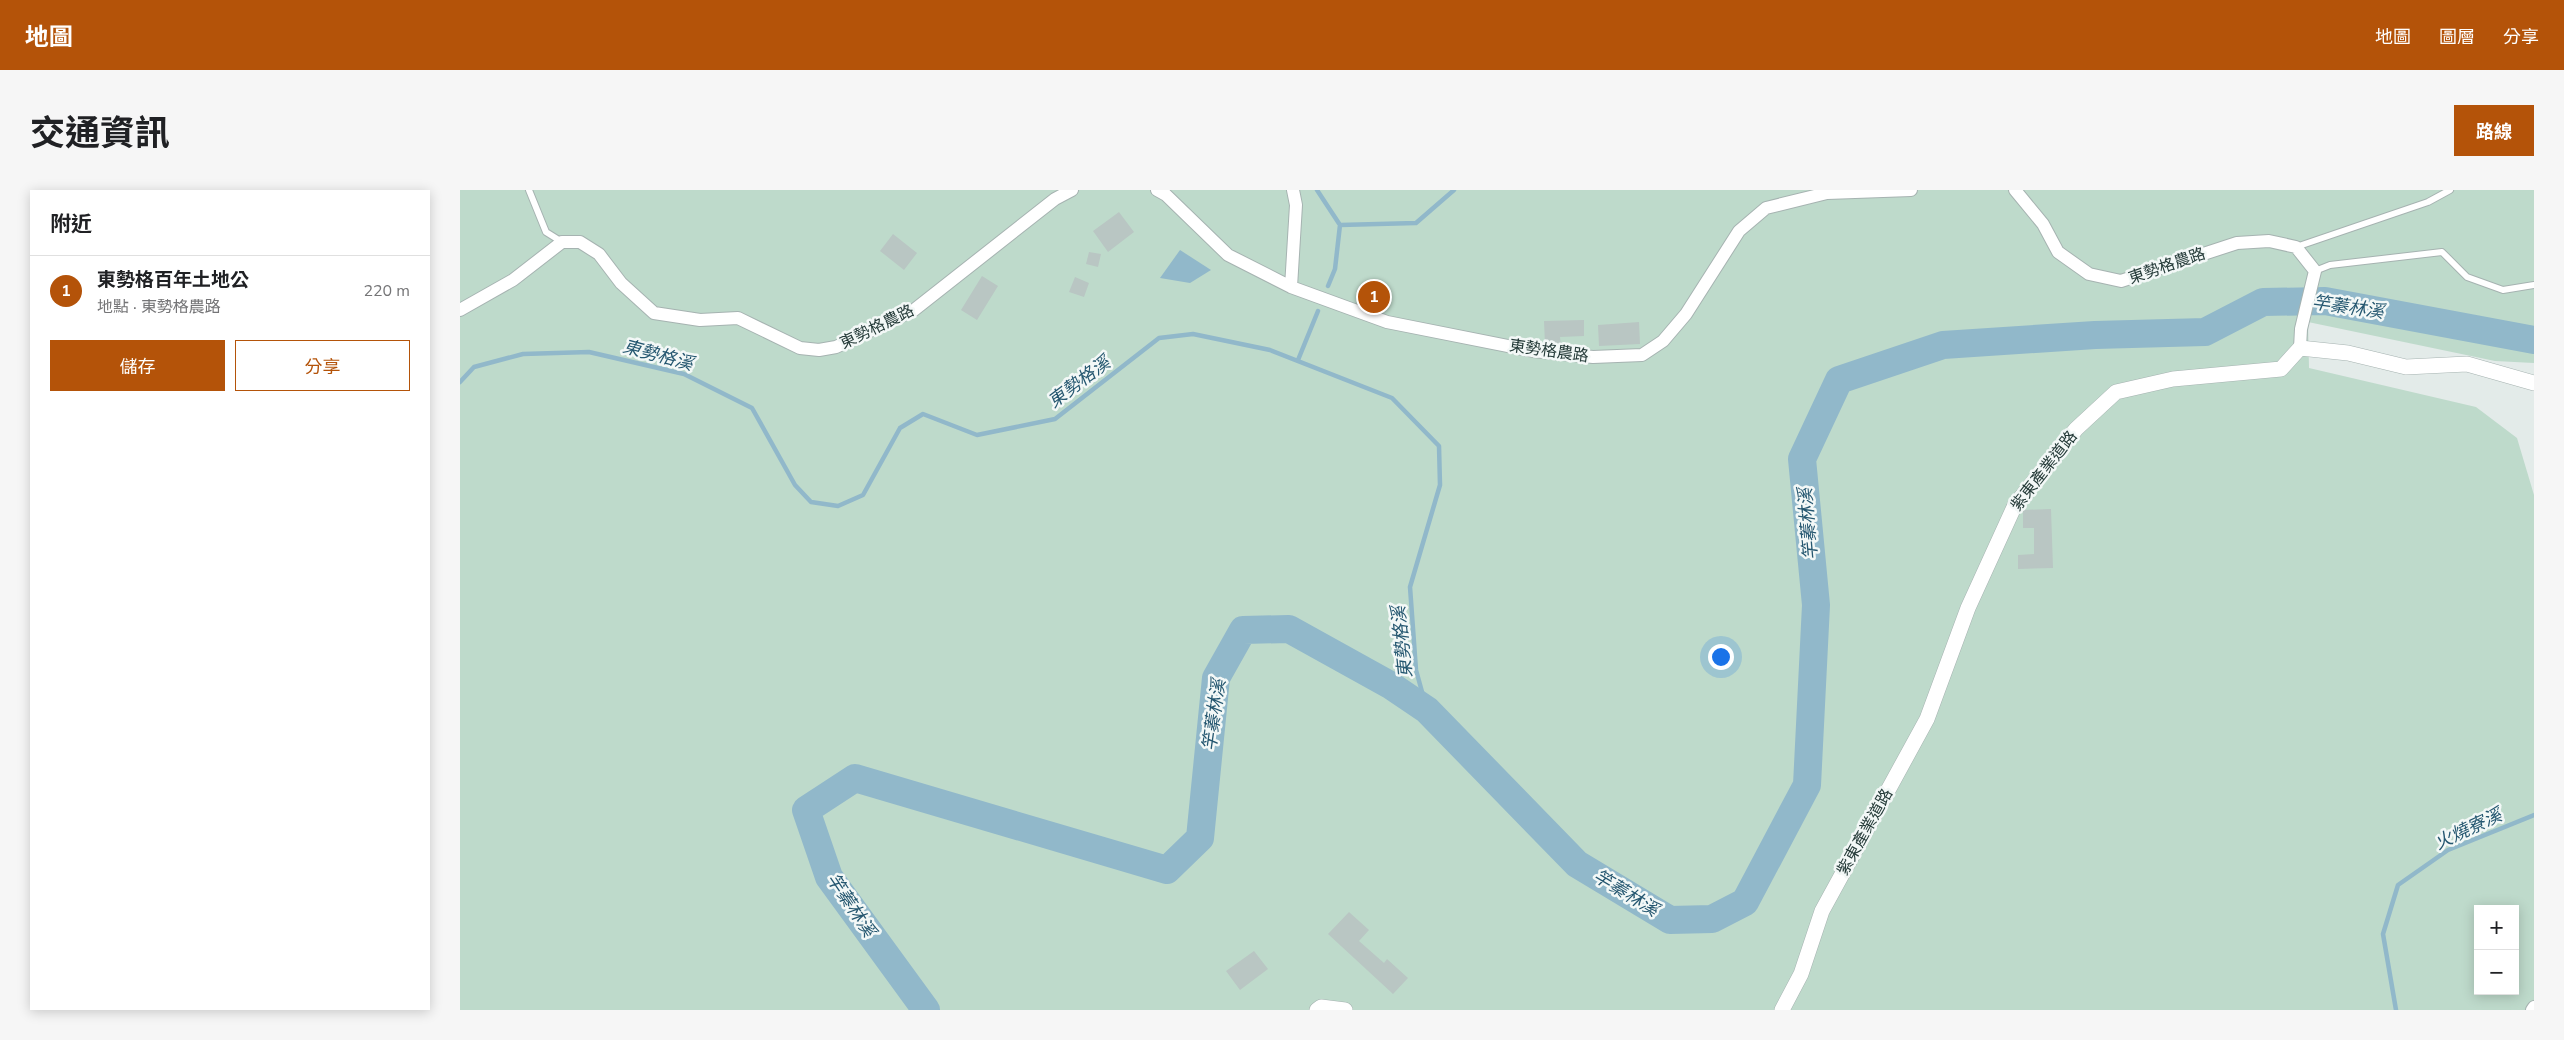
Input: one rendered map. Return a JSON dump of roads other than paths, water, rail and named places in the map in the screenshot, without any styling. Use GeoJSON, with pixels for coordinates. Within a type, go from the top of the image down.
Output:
{"type":"FeatureCollection","features":[{"type":"Feature","properties":{"kind":"street","name":"東勢格農路"},"geometry":{"type":"LineString","coordinates":[[562,242],[580,242],[599,254],[621,282],[654,312],[700,320],[738,318],[800,348],[819,350],[836,347],[914,310],[1055,198],[1072,190]]}},
{"type":"Feature","properties":{"kind":"street","name":"東勢格農路"},"geometry":{"type":"LineString","coordinates":[[1157,190],[1166,195],[1228,255],[1291,287],[1387,322],[1533,351],[1593,357],[1642,355],[1663,341],[1686,314],[1739,231],[1766,208],[1826,193],[1911,190]]}},
{"type":"Feature","properties":{"kind":"street"},"geometry":{"type":"LineString","coordinates":[[1291,287],[1296,205],[1294,190]]}},
{"type":"Feature","properties":{"kind":"street","name":"東勢格農路"},"geometry":{"type":"LineString","coordinates":[[2015,190],[2043,224],[2058,252],[2089,274],[2121,282],[2237,243],[2269,241],[2296,247]]}},
{"type":"Feature","properties":{"kind":"street"},"geometry":{"type":"LineString","coordinates":[[460,310],[513,280],[562,242]]}},
{"type":"Feature","properties":{"kind":"street"},"geometry":{"type":"LineString","coordinates":[[2296,247],[2315,271],[2301,329],[2300,348],[2348,353],[2406,367],[2467,364],[2534,383]]}},
{"type":"Feature","properties":{"kind":"street","name":"紫東產業道路"},"geometry":{"type":"LineString","coordinates":[[1782,1010],[1801,974],[1822,911],[1927,719],[1968,608],[2015,505],[2076,429],[2116,392],[2173,379],[2281,369],[2300,348]]}},
{"type":"Feature","properties":{"kind":"street"},"geometry":{"type":"LineString","coordinates":[[1318,1010],[1321,1007],[1346,1010]]}},
{"type":"Feature","properties":{"kind":"lane"},"geometry":{"type":"LineString","coordinates":[[528,190],[546,232],[562,242]]}},
{"type":"Feature","properties":{"kind":"lane"},"geometry":{"type":"LineString","coordinates":[[2296,247],[2428,202],[2450,190]]}},
{"type":"Feature","properties":{"kind":"lane"},"geometry":{"type":"LineString","coordinates":[[2315,271],[2330,265],[2442,252],[2467,278],[2503,290],[2534,285]]}},
{"type":"Feature","properties":{"kind":"water"},"geometry":{"type":"Polygon","coordinates":[[[1180,250],[1211,270],[1190,283],[1160,278],[1180,250]]]}},
{"type":"Feature","properties":{"kind":"waterway"},"geometry":{"type":"LineString","coordinates":[[1317,190],[1340,225]]}},
{"type":"Feature","properties":{"kind":"waterway"},"geometry":{"type":"LineString","coordinates":[[1328,286],[1335,269],[1340,225],[1416,223],[1454,190]]}},
{"type":"Feature","properties":{"kind":"waterway","name":"竿蓁林溪"},"geometry":{"type":"LineString","coordinates":[[926,1010],[829,877],[806,810],[855,778],[1167,870],[1200,838],[1216,678],[1243,630],[1289,629],[1390,685],[1427,710],[1577,864],[1670,920],[1712,919],[1745,902],[1807,785],[1816,605],[1802,459],[1839,380],[1943,345],[2095,335],[2205,332],[2263,302],[2325,301],[2534,340]]}},
{"type":"Feature","properties":{"kind":"waterway"},"geometry":{"type":"LineString","coordinates":[[1298,360],[1318,311]]}},
{"type":"Feature","properties":{"kind":"waterway","name":"東勢格溪"},"geometry":{"type":"LineString","coordinates":[[460,382],[474,367],[523,354],[589,352],[684,374],[752,408],[795,485],[811,502],[838,506],[863,495],[900,428],[923,414],[977,435],[1055,419],[1159,338],[1193,334],[1270,350],[1392,398],[1439,446],[1440,485],[1410,587],[1416,670],[1427,710]]}},
{"type":"Feature","properties":{"kind":"waterway","name":"火燒寮溪"},"geometry":{"type":"LineString","coordinates":[[2396,1010],[2383,934],[2398,885],[2448,850],[2534,815]]}},
{"type":"Feature","properties":{"kind":"place","name":"東勢格百年土地公"},"geometry":{"type":"Point","coordinates":[1374,297]}}]}
